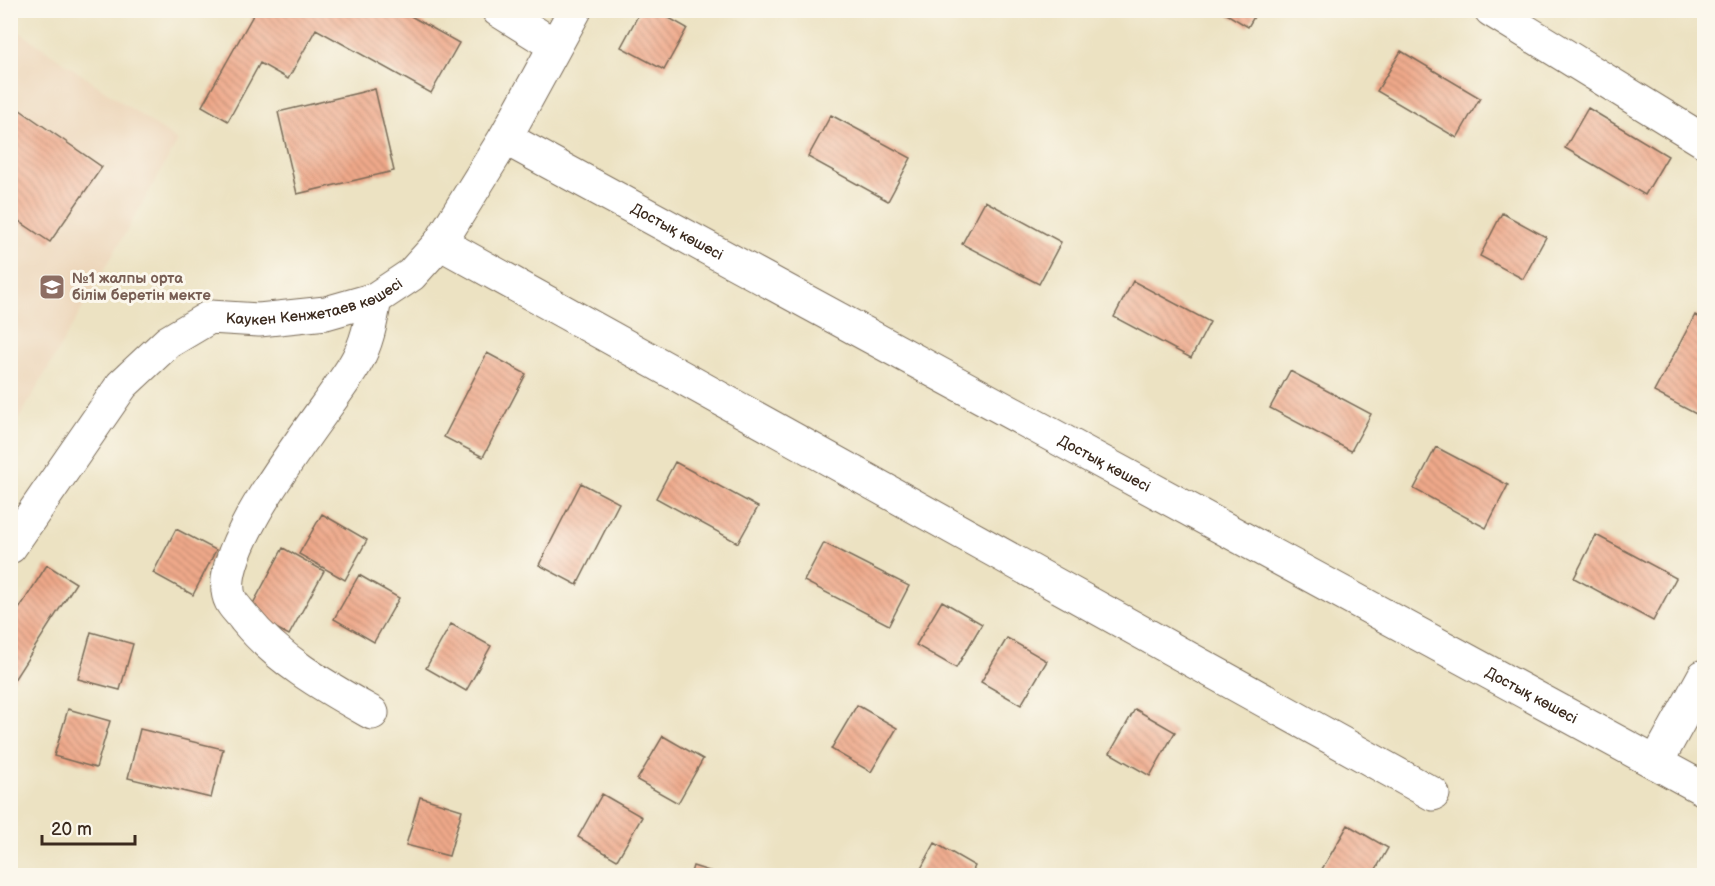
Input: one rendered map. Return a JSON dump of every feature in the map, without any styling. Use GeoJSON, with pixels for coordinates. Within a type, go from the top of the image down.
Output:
{"type":"FeatureCollection","features":[{"type":"Feature","properties":{"kind":"street"},"geometry":{"type":"LineString","coordinates":[[498,10],[554,45]]}},
{"type":"Feature","properties":{"kind":"street","name":"Каукен Кенжетаев көшесі"},"geometry":{"type":"LineString","coordinates":[[10,547],[122,385],[168,342],[210,317],[259,320],[326,313],[375,299],[411,275],[441,243],[505,138],[574,10]]}},
{"type":"Feature","properties":{"kind":"street"},"geometry":{"type":"LineString","coordinates":[[1491,10],[1704,141]]}},
{"type":"Feature","properties":{"kind":"street","name":"Достық көшесі"},"geometry":{"type":"LineString","coordinates":[[505,138],[1704,789]]}},
{"type":"Feature","properties":{"kind":"street"},"geometry":{"type":"LineString","coordinates":[[441,243],[1433,794]]}},
{"type":"Feature","properties":{"kind":"street"},"geometry":{"type":"LineString","coordinates":[[372,713],[309,677],[284,658],[236,608],[226,585],[232,561],[253,515],[355,365],[368,334],[375,299]]}},
{"type":"Feature","properties":{"kind":"street"},"geometry":{"type":"LineString","coordinates":[[1656,763],[1704,676]]}},
{"type":"Feature","properties":{"kind":"shaded area","name":"№1 жалпы орта білім беретін мекте"},"geometry":{"type":"Polygon","coordinates":[[[11,26],[178,141],[11,433],[11,26]]]}},
{"type":"Feature","properties":{"kind":"building"},"geometry":{"type":"Polygon","coordinates":[[[256,10],[400,10],[459,43],[431,93],[316,29],[288,79],[260,63],[228,121],[202,106],[256,10]]]}},
{"type":"Feature","properties":{"kind":"building"},"geometry":{"type":"Polygon","coordinates":[[[641,10],[655,10],[687,28],[664,70],[621,47],[641,10]]]}},
{"type":"Feature","properties":{"kind":"building"},"geometry":{"type":"Polygon","coordinates":[[[1220,10],[1258,10],[1248,27],[1220,10]]]}},
{"type":"Feature","properties":{"kind":"building"},"geometry":{"type":"Polygon","coordinates":[[[1401,51],[1480,98],[1457,138],[1377,91],[1401,51]]]}},
{"type":"Feature","properties":{"kind":"building"},"geometry":{"type":"Polygon","coordinates":[[[375,89],[394,171],[297,194],[278,112],[375,89]]]}},
{"type":"Feature","properties":{"kind":"building"},"geometry":{"type":"Polygon","coordinates":[[[10,103],[102,167],[50,242],[10,215],[10,103]]]}},
{"type":"Feature","properties":{"kind":"building"},"geometry":{"type":"Polygon","coordinates":[[[1588,108],[1668,156],[1645,195],[1565,148],[1588,108]]]}},
{"type":"Feature","properties":{"kind":"building"},"geometry":{"type":"Polygon","coordinates":[[[831,115],[911,158],[888,201],[808,157],[831,115]]]}},
{"type":"Feature","properties":{"kind":"building"},"geometry":{"type":"Polygon","coordinates":[[[985,201],[1061,242],[1039,284],[962,244],[985,201]]]}},
{"type":"Feature","properties":{"kind":"building"},"geometry":{"type":"Polygon","coordinates":[[[1502,213],[1546,237],[1523,279],[1480,256],[1502,213]]]}},
{"type":"Feature","properties":{"kind":"building"},"geometry":{"type":"Polygon","coordinates":[[[1133,281],[1210,322],[1191,358],[1114,317],[1133,281]]]}},
{"type":"Feature","properties":{"kind":"building"},"geometry":{"type":"Polygon","coordinates":[[[1695,315],[1704,320],[1704,403],[1698,415],[1654,392],[1695,315]]]}},
{"type":"Feature","properties":{"kind":"building"},"geometry":{"type":"Polygon","coordinates":[[[487,353],[526,374],[483,457],[444,437],[487,353]]]}},
{"type":"Feature","properties":{"kind":"building"},"geometry":{"type":"Polygon","coordinates":[[[1290,371],[1371,414],[1351,451],[1270,408],[1290,371]]]}},
{"type":"Feature","properties":{"kind":"building"},"geometry":{"type":"Polygon","coordinates":[[[1436,447],[1508,485],[1486,528],[1414,489],[1436,447]]]}},
{"type":"Feature","properties":{"kind":"building"},"geometry":{"type":"Polygon","coordinates":[[[675,462],[758,507],[738,543],[656,498],[675,462]]]}},
{"type":"Feature","properties":{"kind":"building"},"geometry":{"type":"Polygon","coordinates":[[[581,483],[619,503],[577,585],[539,565],[581,483]]]}},
{"type":"Feature","properties":{"kind":"building"},"geometry":{"type":"Polygon","coordinates":[[[322,514],[367,540],[345,580],[299,554],[322,514]]]}},
{"type":"Feature","properties":{"kind":"building"},"geometry":{"type":"Polygon","coordinates":[[[176,529],[216,550],[193,595],[153,573],[176,529]]]}},
{"type":"Feature","properties":{"kind":"building"},"geometry":{"type":"Polygon","coordinates":[[[1596,535],[1676,578],[1653,621],[1574,578],[1596,535]]]}},
{"type":"Feature","properties":{"kind":"building"},"geometry":{"type":"Polygon","coordinates":[[[824,543],[909,586],[889,625],[804,581],[824,543]]]}},
{"type":"Feature","properties":{"kind":"building"},"geometry":{"type":"Polygon","coordinates":[[[283,548],[324,571],[289,635],[248,613],[283,548]]]}},
{"type":"Feature","properties":{"kind":"building"},"geometry":{"type":"Polygon","coordinates":[[[47,565],[76,583],[14,680],[10,677],[10,623],[47,565]]]}},
{"type":"Feature","properties":{"kind":"building"},"geometry":{"type":"Polygon","coordinates":[[[359,575],[399,598],[374,642],[334,619],[359,575]]]}},
{"type":"Feature","properties":{"kind":"building"},"geometry":{"type":"Polygon","coordinates":[[[942,601],[982,624],[956,668],[916,645],[942,601]]]}},
{"type":"Feature","properties":{"kind":"building"},"geometry":{"type":"Polygon","coordinates":[[[451,624],[491,646],[466,691],[426,668],[451,624]]]}},
{"type":"Feature","properties":{"kind":"building"},"geometry":{"type":"Polygon","coordinates":[[[91,632],[133,644],[120,690],[78,679],[91,632]]]}},
{"type":"Feature","properties":{"kind":"building"},"geometry":{"type":"Polygon","coordinates":[[[1007,638],[1047,661],[1021,705],[981,682],[1007,638]]]}},
{"type":"Feature","properties":{"kind":"building"},"geometry":{"type":"Polygon","coordinates":[[[857,705],[897,728],[871,772],[831,749],[857,705]]]}},
{"type":"Feature","properties":{"kind":"building"},"geometry":{"type":"Polygon","coordinates":[[[68,709],[110,721],[96,768],[54,756],[68,709]]]}},
{"type":"Feature","properties":{"kind":"building"},"geometry":{"type":"Polygon","coordinates":[[[1135,709],[1175,732],[1150,776],[1110,753],[1135,709]]]}},
{"type":"Feature","properties":{"kind":"building"},"geometry":{"type":"Polygon","coordinates":[[[140,729],[223,749],[211,798],[128,778],[140,729]]]}},
{"type":"Feature","properties":{"kind":"building"},"geometry":{"type":"Polygon","coordinates":[[[663,736],[703,759],[678,803],[637,780],[663,736]]]}},
{"type":"Feature","properties":{"kind":"building"},"geometry":{"type":"Polygon","coordinates":[[[602,794],[642,817],[617,860],[578,837],[602,794]]]}},
{"type":"Feature","properties":{"kind":"building"},"geometry":{"type":"Polygon","coordinates":[[[420,797],[462,810],[449,856],[406,845],[420,797]]]}},
{"type":"Feature","properties":{"kind":"building"},"geometry":{"type":"Polygon","coordinates":[[[1348,825],[1388,848],[1372,876],[1334,876],[1322,869],[1348,825]]]}},
{"type":"Feature","properties":{"kind":"building"},"geometry":{"type":"Polygon","coordinates":[[[935,843],[975,866],[970,876],[917,876],[935,843]]]}},
{"type":"Feature","properties":{"kind":"building"},"geometry":{"type":"Polygon","coordinates":[[[693,866],[722,875],[722,876],[690,876],[693,866]]]}},
{"type":"Feature","properties":{"kind":"place","name":"№1 жалпы орта білім беретін мекте"},"geometry":{"type":"Point","coordinates":[52,287]}}]}
